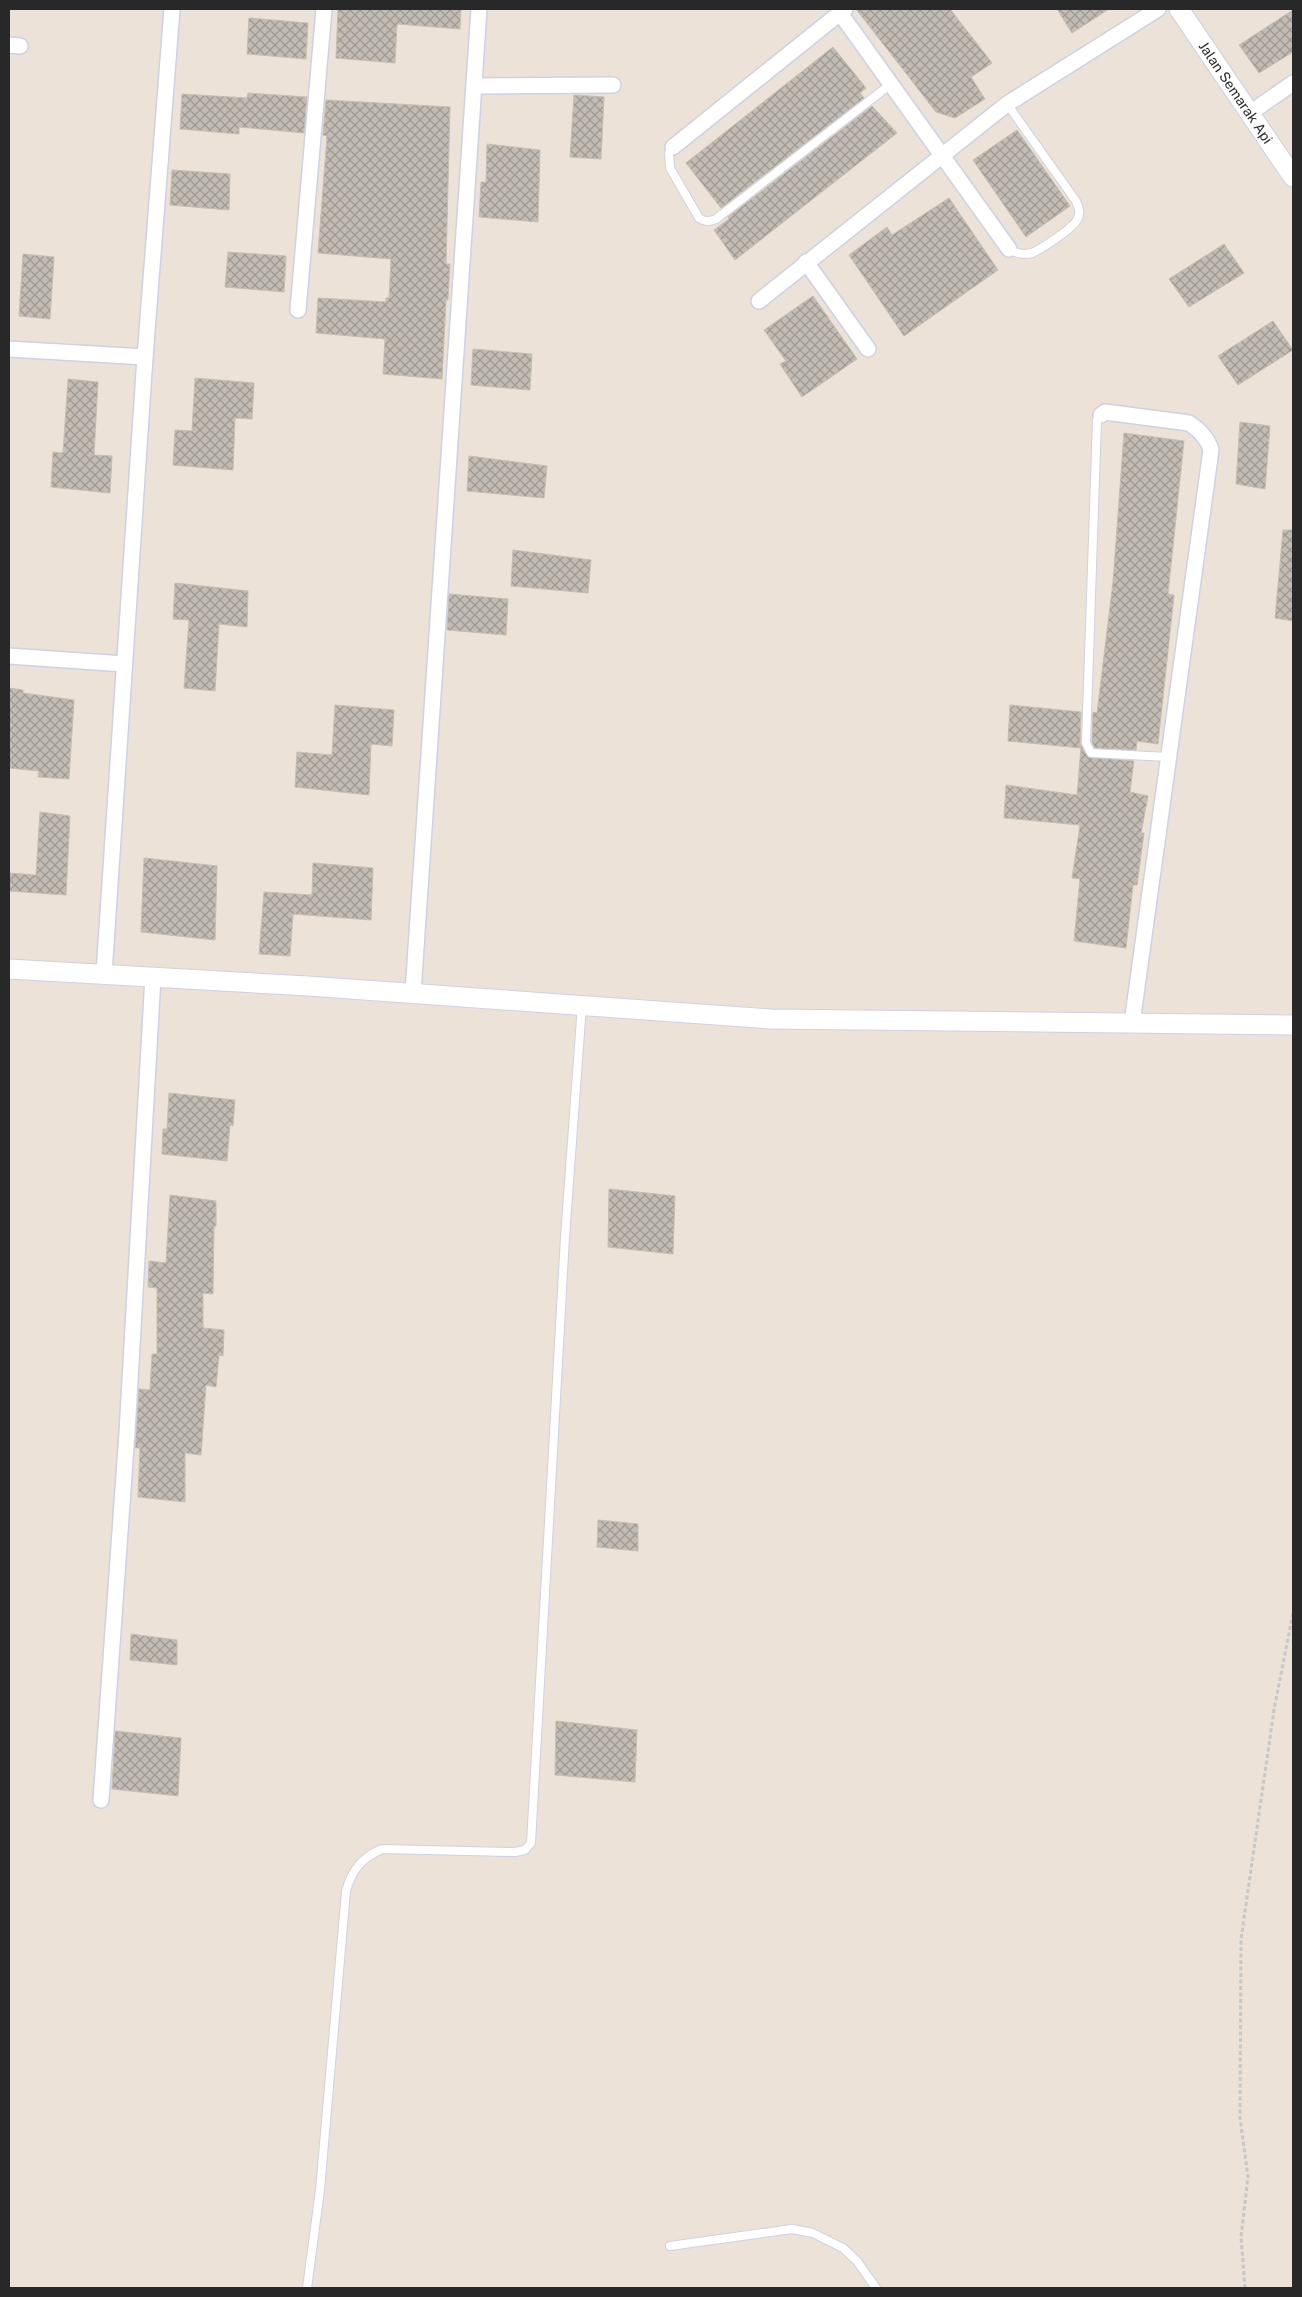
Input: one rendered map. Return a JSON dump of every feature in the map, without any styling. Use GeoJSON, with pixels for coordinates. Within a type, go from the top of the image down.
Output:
{"type":"FeatureCollection","features":[{"type":"Feature","properties":{"kind":"street"},"geometry":{"type":"LineString","coordinates":[[104,974],[145,357],[172,9]]}},
{"type":"Feature","properties":{"kind":"street"},"geometry":{"type":"LineString","coordinates":[[298,310],[324,9]]}},
{"type":"Feature","properties":{"kind":"street"},"geometry":{"type":"LineString","coordinates":[[413,993],[479,9]]}},
{"type":"Feature","properties":{"kind":"street"},"geometry":{"type":"LineString","coordinates":[[759,301],[1007,104],[1158,9]]}},
{"type":"Feature","properties":{"kind":"street","name":"Jalan Semarak Api"},"geometry":{"type":"LineString","coordinates":[[1179,9],[1293,177]]}},
{"type":"Feature","properties":{"kind":"street"},"geometry":{"type":"LineString","coordinates":[[673,147],[843,11],[891,84],[1009,249]]}},
{"type":"Feature","properties":{"kind":"street"},"geometry":{"type":"LineString","coordinates":[[1250,113],[1293,83]]}},
{"type":"Feature","properties":{"kind":"street"},"geometry":{"type":"LineString","coordinates":[[475,86],[613,84]]}},
{"type":"Feature","properties":{"kind":"street"},"geometry":{"type":"LineString","coordinates":[[806,262],[868,349]]}},
{"type":"Feature","properties":{"kind":"street"},"geometry":{"type":"LineString","coordinates":[[9,349],[145,357]]}},
{"type":"Feature","properties":{"kind":"street"},"geometry":{"type":"LineString","coordinates":[[1101,415],[1106,412],[1189,423],[1210,444],[1211,450],[1132,1023]]}},
{"type":"Feature","properties":{"kind":"street"},"geometry":{"type":"LineString","coordinates":[[9,656],[124,664]]}},
{"type":"Feature","properties":{"kind":"street"},"geometry":{"type":"LineString","coordinates":[[9,969],[413,993],[771,1019],[1293,1025]]}},
{"type":"Feature","properties":{"kind":"street"},"geometry":{"type":"LineString","coordinates":[[101,1800],[127,1433],[153,977]]}},
{"type":"Feature","properties":{"kind":"lane"},"geometry":{"type":"LineString","coordinates":[[673,147],[669,153],[670,168],[699,218],[704,222],[710,222],[891,84]]}},
{"type":"Feature","properties":{"kind":"lane"},"geometry":{"type":"LineString","coordinates":[[1007,104],[1076,201],[1080,211],[1078,219],[1071,227],[1032,253],[1014,253],[1009,249]]}},
{"type":"Feature","properties":{"kind":"lane"},"geometry":{"type":"LineString","coordinates":[[1101,415],[1097,420],[1086,743],[1091,752],[1168,757]]}},
{"type":"Feature","properties":{"kind":"lane"},"geometry":{"type":"LineString","coordinates":[[307,2288],[320,2190],[346,1891],[351,1874],[368,1855],[382,1849],[515,1852],[525,1850],[531,1844],[565,1237],[582,1005]]}},
{"type":"Feature","properties":{"kind":"lane"},"geometry":{"type":"LineString","coordinates":[[670,2246],[792,2229],[813,2233],[843,2248],[856,2261],[876,2288]]}},
{"type":"Feature","properties":{"kind":"path"},"geometry":{"type":"LineString","coordinates":[[1245,2288],[1241,2237],[1248,2177],[1240,2118],[1241,1939],[1274,1710],[1293,1613]]}},
{"type":"Feature","properties":{"kind":"building"},"geometry":{"type":"Polygon","coordinates":[[[338,9],[461,9],[460,29],[397,24],[395,63],[336,58],[338,9]]]}},
{"type":"Feature","properties":{"kind":"building"},"geometry":{"type":"Polygon","coordinates":[[[856,9],[950,9],[992,63],[971,77],[985,99],[955,118],[936,112],[856,9]]]}},
{"type":"Feature","properties":{"kind":"building"},"geometry":{"type":"Polygon","coordinates":[[[1057,9],[1109,9],[1072,33],[1057,9]]]}},
{"type":"Feature","properties":{"kind":"building"},"geometry":{"type":"Polygon","coordinates":[[[1293,10],[1293,52],[1259,73],[1239,45],[1293,10]]]}},
{"type":"Feature","properties":{"kind":"building"},"geometry":{"type":"Polygon","coordinates":[[[249,18],[308,23],[306,59],[247,54],[249,18]]]}},
{"type":"Feature","properties":{"kind":"building"},"geometry":{"type":"Polygon","coordinates":[[[833,47],[866,88],[860,93],[864,98],[721,208],[686,163],[833,47]]]}},
{"type":"Feature","properties":{"kind":"building"},"geometry":{"type":"Polygon","coordinates":[[[248,93],[307,97],[304,133],[239,127],[239,134],[180,129],[182,94],[247,98],[248,93]]]}},
{"type":"Feature","properties":{"kind":"building"},"geometry":{"type":"Polygon","coordinates":[[[574,95],[604,97],[601,159],[570,157],[574,95]]]}},
{"type":"Feature","properties":{"kind":"building"},"geometry":{"type":"Polygon","coordinates":[[[326,100],[450,107],[446,264],[450,264],[442,379],[383,374],[385,339],[316,333],[318,298],[386,302],[386,298],[389,298],[391,259],[318,253],[327,136],[323,135],[326,100]]]}},
{"type":"Feature","properties":{"kind":"building"},"geometry":{"type":"Polygon","coordinates":[[[872,106],[897,133],[735,260],[714,230],[729,219],[728,217],[872,106]]]}},
{"type":"Feature","properties":{"kind":"building"},"geometry":{"type":"Polygon","coordinates":[[[1017,130],[1070,206],[1026,237],[973,160],[1017,130]]]}},
{"type":"Feature","properties":{"kind":"building"},"geometry":{"type":"Polygon","coordinates":[[[487,144],[540,150],[538,222],[479,217],[481,182],[486,182],[487,144]]]}},
{"type":"Feature","properties":{"kind":"building"},"geometry":{"type":"Polygon","coordinates":[[[172,170],[230,174],[229,210],[170,205],[172,170]]]}},
{"type":"Feature","properties":{"kind":"building"},"geometry":{"type":"Polygon","coordinates":[[[949,198],[998,270],[904,336],[849,255],[887,227],[892,235],[949,198]]]}},
{"type":"Feature","properties":{"kind":"building"},"geometry":{"type":"Polygon","coordinates":[[[1224,244],[1244,273],[1189,307],[1169,279],[1224,244]]]}},
{"type":"Feature","properties":{"kind":"building"},"geometry":{"type":"Polygon","coordinates":[[[228,252],[286,256],[284,292],[225,287],[228,252]]]}},
{"type":"Feature","properties":{"kind":"building"},"geometry":{"type":"Polygon","coordinates":[[[23,254],[54,257],[50,319],[19,316],[23,254]]]}},
{"type":"Feature","properties":{"kind":"building"},"geometry":{"type":"Polygon","coordinates":[[[813,296],[857,359],[802,397],[780,364],[786,361],[764,330],[813,296]]]}},
{"type":"Feature","properties":{"kind":"building"},"geometry":{"type":"Polygon","coordinates":[[[1273,321],[1293,350],[1238,385],[1218,356],[1273,321]]]}},
{"type":"Feature","properties":{"kind":"building"},"geometry":{"type":"Polygon","coordinates":[[[473,349],[532,354],[530,390],[471,385],[473,349]]]}},
{"type":"Feature","properties":{"kind":"building"},"geometry":{"type":"Polygon","coordinates":[[[195,378],[254,383],[252,419],[235,418],[233,470],[173,465],[175,430],[192,431],[195,378]]]}},
{"type":"Feature","properties":{"kind":"building"},"geometry":{"type":"Polygon","coordinates":[[[68,379],[98,382],[94,455],[112,456],[110,493],[51,487],[53,452],[63,453],[68,379]]]}},
{"type":"Feature","properties":{"kind":"building"},"geometry":{"type":"Polygon","coordinates":[[[1240,422],[1270,426],[1265,489],[1236,484],[1240,422]]]}},
{"type":"Feature","properties":{"kind":"building"},"geometry":{"type":"Polygon","coordinates":[[[1124,433],[1184,441],[1168,594],[1174,595],[1158,744],[1137,741],[1136,750],[1095,748],[1092,742],[1093,712],[1097,713],[1113,582],[1124,433]]]}},
{"type":"Feature","properties":{"kind":"building"},"geometry":{"type":"Polygon","coordinates":[[[469,456],[547,466],[544,498],[467,491],[469,456]]]}},
{"type":"Feature","properties":{"kind":"building"},"geometry":{"type":"Polygon","coordinates":[[[1283,530],[1293,530],[1293,621],[1275,618],[1283,530]]]}},
{"type":"Feature","properties":{"kind":"building"},"geometry":{"type":"Polygon","coordinates":[[[513,550],[591,560],[588,593],[511,586],[513,550]]]}},
{"type":"Feature","properties":{"kind":"building"},"geometry":{"type":"Polygon","coordinates":[[[175,583],[248,591],[247,627],[219,624],[215,691],[184,688],[189,620],[173,619],[175,583]]]}},
{"type":"Feature","properties":{"kind":"building"},"geometry":{"type":"Polygon","coordinates":[[[449,594],[508,599],[506,635],[447,630],[449,594]]]}},
{"type":"Feature","properties":{"kind":"building"},"geometry":{"type":"Polygon","coordinates":[[[9,688],[23,690],[23,693],[74,700],[69,779],[38,777],[39,771],[9,768],[9,688]]]}},
{"type":"Feature","properties":{"kind":"building"},"geometry":{"type":"Polygon","coordinates":[[[335,705],[394,710],[392,746],[371,744],[369,795],[295,787],[297,752],[332,755],[335,705]]]}},
{"type":"Feature","properties":{"kind":"building"},"geometry":{"type":"Polygon","coordinates":[[[1010,705],[1081,712],[1080,743],[1088,757],[1134,761],[1130,792],[1148,796],[1141,833],[1144,833],[1137,885],[1133,885],[1126,948],[1074,941],[1080,879],[1072,878],[1080,825],[1004,818],[1006,785],[1077,795],[1081,748],[1008,741],[1010,705]]]}},
{"type":"Feature","properties":{"kind":"building"},"geometry":{"type":"Polygon","coordinates":[[[40,812],[70,816],[66,895],[9,891],[9,873],[36,875],[40,812]]]}},
{"type":"Feature","properties":{"kind":"building"},"geometry":{"type":"Polygon","coordinates":[[[144,858],[217,866],[215,940],[141,932],[144,858]]]}},
{"type":"Feature","properties":{"kind":"building"},"geometry":{"type":"Polygon","coordinates":[[[313,863],[373,868],[371,920],[293,914],[290,956],[259,954],[264,892],[312,895],[313,863]]]}},
{"type":"Feature","properties":{"kind":"building"},"geometry":{"type":"Polygon","coordinates":[[[169,1093],[235,1100],[233,1126],[230,1125],[227,1161],[162,1154],[163,1129],[167,1129],[169,1093]]]}},
{"type":"Feature","properties":{"kind":"building"},"geometry":{"type":"Polygon","coordinates":[[[609,1189],[675,1196],[673,1254],[608,1247],[609,1189]]]}},
{"type":"Feature","properties":{"kind":"building"},"geometry":{"type":"Polygon","coordinates":[[[170,1195],[216,1201],[213,1294],[203,1293],[203,1328],[224,1330],[223,1356],[219,1355],[216,1387],[206,1385],[201,1455],[185,1453],[185,1502],[138,1497],[140,1448],[135,1448],[139,1389],[150,1390],[152,1354],[157,1354],[157,1288],[148,1287],[149,1261],[166,1263],[170,1195]]]}},
{"type":"Feature","properties":{"kind":"building"},"geometry":{"type":"Polygon","coordinates":[[[598,1520],[638,1524],[638,1551],[597,1547],[598,1520]]]}},
{"type":"Feature","properties":{"kind":"building"},"geometry":{"type":"Polygon","coordinates":[[[131,1634],[177,1640],[177,1665],[130,1660],[131,1634]]]}},
{"type":"Feature","properties":{"kind":"building"},"geometry":{"type":"Polygon","coordinates":[[[556,1721],[637,1730],[635,1782],[555,1775],[556,1721]]]}},
{"type":"Feature","properties":{"kind":"building"},"geometry":{"type":"Polygon","coordinates":[[[115,1731],[181,1738],[178,1796],[112,1789],[115,1731]]]}}]}
